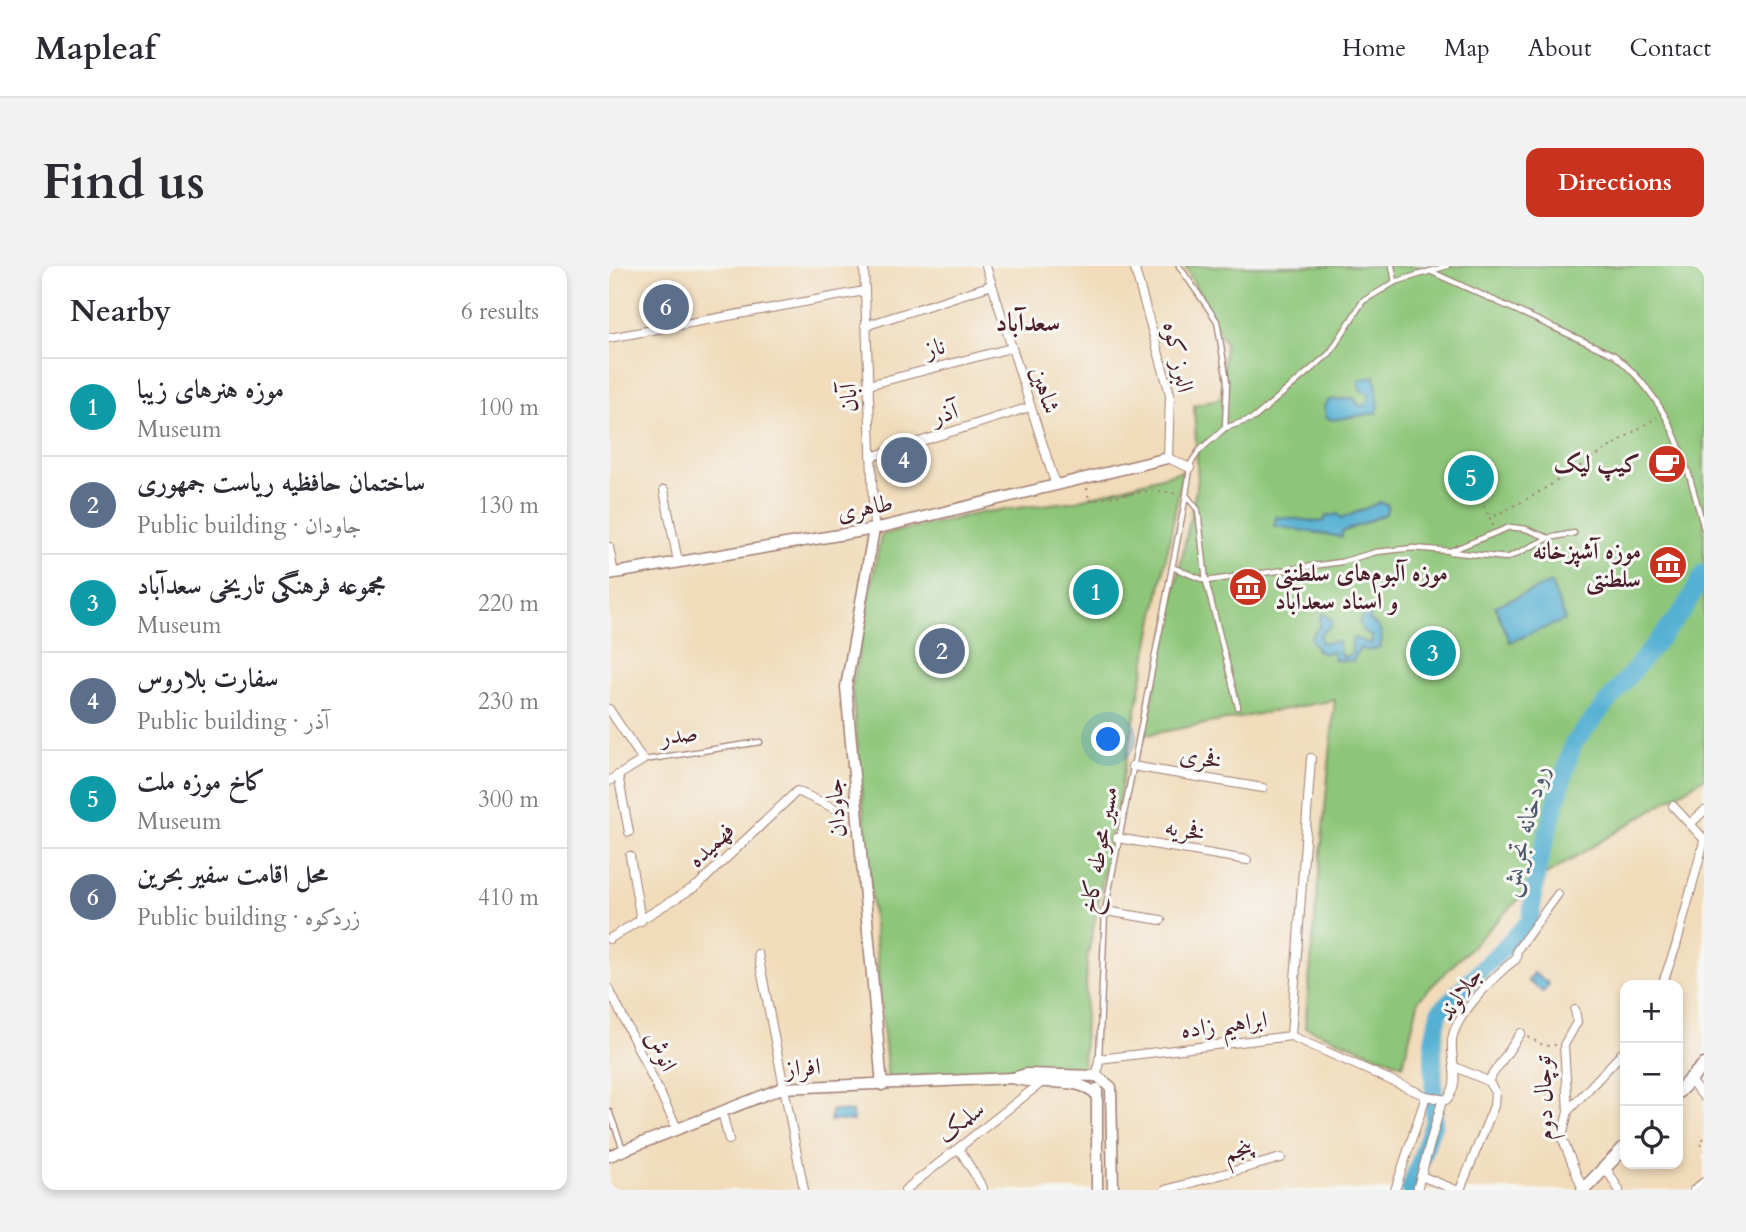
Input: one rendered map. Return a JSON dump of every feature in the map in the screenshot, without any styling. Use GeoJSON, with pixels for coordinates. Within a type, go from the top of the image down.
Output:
{"type":"FeatureCollection","features":[{"type":"Feature","properties":{"kind":"main road"},"geometry":{"type":"LineString","coordinates":[[1683,1087],[1704,1065]]}},
{"type":"Feature","properties":{"kind":"main road"},"geometry":{"type":"LineString","coordinates":[[1583,1190],[1620,1153]]}},
{"type":"Feature","properties":{"kind":"street","name":"آبان"},"geometry":{"type":"LineString","coordinates":[[863,266],[874,529]]}},
{"type":"Feature","properties":{"kind":"street","name":"شاهین"},"geometry":{"type":"LineString","coordinates":[[986,266],[1056,486]]}},
{"type":"Feature","properties":{"kind":"street","name":"البرز کوه"},"geometry":{"type":"LineString","coordinates":[[1134,266],[1170,394],[1168,458]]}},
{"type":"Feature","properties":{"kind":"street"},"geometry":{"type":"LineString","coordinates":[[865,326],[992,285]]}},
{"type":"Feature","properties":{"kind":"street"},"geometry":{"type":"LineString","coordinates":[[609,338],[864,291]]}},
{"type":"Feature","properties":{"kind":"street","name":"ناز"},"geometry":{"type":"LineString","coordinates":[[868,385],[1011,348]]}},
{"type":"Feature","properties":{"kind":"street","name":"آذر"},"geometry":{"type":"LineString","coordinates":[[871,457],[1030,407]]}},
{"type":"Feature","properties":{"kind":"street"},"geometry":{"type":"LineString","coordinates":[[1168,458],[1190,468]]}},
{"type":"Feature","properties":{"kind":"street","name":"طاهری"},"geometry":{"type":"LineString","coordinates":[[611,574],[874,529],[1168,458]]}},
{"type":"Feature","properties":{"kind":"street"},"geometry":{"type":"LineString","coordinates":[[664,490],[678,562]]}},
{"type":"Feature","properties":{"kind":"street","name":"جاودان"},"geometry":{"type":"LineString","coordinates":[[874,529],[846,687],[882,1085]]}},
{"type":"Feature","properties":{"kind":"street"},"geometry":{"type":"LineString","coordinates":[[609,547],[611,574]]}},
{"type":"Feature","properties":{"kind":"street"},"geometry":{"type":"LineString","coordinates":[[609,709],[643,760]]}},
{"type":"Feature","properties":{"kind":"street"},"geometry":{"type":"LineString","coordinates":[[1291,1036],[1311,758]]}},
{"type":"Feature","properties":{"kind":"street","name":"صدر"},"geometry":{"type":"LineString","coordinates":[[609,781],[643,760]]}},
{"type":"Feature","properties":{"kind":"street","name":"فخری"},"geometry":{"type":"LineString","coordinates":[[1132,766],[1263,788]]}},
{"type":"Feature","properties":{"kind":"street"},"geometry":{"type":"LineString","coordinates":[[618,775],[629,832]]}},
{"type":"Feature","properties":{"kind":"street","name":"فهمیده"},"geometry":{"type":"LineString","coordinates":[[609,939],[698,885],[797,791],[834,808]]}},
{"type":"Feature","properties":{"kind":"street"},"geometry":{"type":"LineString","coordinates":[[1664,980],[1673,956],[1704,840],[1673,806]]}},
{"type":"Feature","properties":{"kind":"street"},"geometry":{"type":"LineString","coordinates":[[1690,824],[1704,811]]}},
{"type":"Feature","properties":{"kind":"street","name":"فخریه"},"geometry":{"type":"LineString","coordinates":[[1117,838],[1247,860]]}},
{"type":"Feature","properties":{"kind":"street"},"geometry":{"type":"LineString","coordinates":[[630,856],[641,921]]}},
{"type":"Feature","properties":{"kind":"street","name":"جلالوند"},"geometry":{"type":"LineString","coordinates":[[1417,1190],[1441,1101],[1452,1091],[1455,1067],[1452,1036],[1483,990],[1516,959],[1517,950],[1558,894]]}},
{"type":"Feature","properties":{"kind":"street"},"geometry":{"type":"LineString","coordinates":[[1105,911],[1161,920]]}},
{"type":"Feature","properties":{"kind":"street"},"geometry":{"type":"LineString","coordinates":[[758,954],[804,1190]]}},
{"type":"Feature","properties":{"kind":"street","name":"انوش"},"geometry":{"type":"LineString","coordinates":[[609,989],[678,1130]]}},
{"type":"Feature","properties":{"kind":"street"},"geometry":{"type":"LineString","coordinates":[[1564,1045],[1577,1022],[1575,1010]]}},
{"type":"Feature","properties":{"kind":"street","name":"توچال دوم"},"geometry":{"type":"LineString","coordinates":[[1458,1190],[1494,1106],[1495,1092],[1488,1081],[1521,1033]]}},
{"type":"Feature","properties":{"kind":"street","name":"ابراهیم زاده"},"geometry":{"type":"LineString","coordinates":[[1099,1059],[1291,1036],[1426,1096]]}},
{"type":"Feature","properties":{"kind":"street","name":"توچال دوم"},"geometry":{"type":"LineString","coordinates":[[1564,1045],[1568,1111],[1563,1144],[1583,1190]]}},
{"type":"Feature","properties":{"kind":"street"},"geometry":{"type":"LineString","coordinates":[[1568,1111],[1620,1055]]}},
{"type":"Feature","properties":{"kind":"street"},"geometry":{"type":"LineString","coordinates":[[1097,1190],[1099,1059]]}},
{"type":"Feature","properties":{"kind":"street"},"geometry":{"type":"LineString","coordinates":[[1455,1067],[1488,1081]]}},
{"type":"Feature","properties":{"kind":"street","name":"افراز"},"geometry":{"type":"LineString","coordinates":[[1013,1078],[1026,1074],[1097,1076]]}},
{"type":"Feature","properties":{"kind":"street"},"geometry":{"type":"LineString","coordinates":[[1097,1076],[1111,1087],[1113,1190]]}},
{"type":"Feature","properties":{"kind":"street","name":"افراز"},"geometry":{"type":"LineString","coordinates":[[609,1156],[782,1088],[1013,1078],[1080,1086],[1091,1089],[1097,1095]]}},
{"type":"Feature","properties":{"kind":"street"},"geometry":{"type":"LineString","coordinates":[[1689,1080],[1704,1097]]}},
{"type":"Feature","properties":{"kind":"street","name":"سلمک"},"geometry":{"type":"LineString","coordinates":[[905,1190],[1041,1083]]}},
{"type":"Feature","properties":{"kind":"street"},"geometry":{"type":"LineString","coordinates":[[1395,1190],[1426,1096],[1441,1101]]}},
{"type":"Feature","properties":{"kind":"street"},"geometry":{"type":"LineString","coordinates":[[722,1112],[729,1140]]}},
{"type":"Feature","properties":{"kind":"street"},"geometry":{"type":"LineString","coordinates":[[959,1149],[983,1188]]}},
{"type":"Feature","properties":{"kind":"street","name":"پنجم"},"geometry":{"type":"LineString","coordinates":[[1165,1190],[1281,1158]]}},
{"type":"Feature","properties":{"kind":"street"},"geometry":{"type":"LineString","coordinates":[[1606,1168],[1619,1190]]}},
{"type":"Feature","properties":{"kind":"street"},"geometry":{"type":"LineString","coordinates":[[1421,1176],[1458,1190]]}},
{"type":"Feature","properties":{"kind":"street"},"geometry":{"type":"LineString","coordinates":[[1693,1190],[1704,1182]]}},
{"type":"Feature","properties":{"kind":"lane"},"geometry":{"type":"LineString","coordinates":[[1179,266],[1217,321],[1227,382],[1225,428]]}},
{"type":"Feature","properties":{"kind":"lane"},"geometry":{"type":"LineString","coordinates":[[1392,266],[1395,282]]}},
{"type":"Feature","properties":{"kind":"lane"},"geometry":{"type":"LineString","coordinates":[[1238,707],[1206,581],[1198,510],[1186,495],[1190,468],[1199,451],[1225,428],[1254,418],[1330,353],[1363,301],[1395,282],[1447,266]]}},
{"type":"Feature","properties":{"kind":"lane"},"geometry":{"type":"LineString","coordinates":[[1431,272],[1614,355],[1633,370],[1664,413],[1680,441],[1704,529]]}},
{"type":"Feature","properties":{"kind":"lane","name":"مسیر محوطه کاخ"},"geometry":{"type":"LineString","coordinates":[[1099,1059],[1105,911],[1117,838],[1186,495]]}},
{"type":"Feature","properties":{"kind":"lane"},"geometry":{"type":"LineString","coordinates":[[1450,551],[1510,527],[1526,529],[1549,538]]}},
{"type":"Feature","properties":{"kind":"lane"},"geometry":{"type":"LineString","coordinates":[[1172,567],[1206,581],[1341,562],[1376,552],[1413,548],[1507,558],[1549,538],[1574,533]]}},
{"type":"Feature","properties":{"kind":"lane","name":"صدر"},"geometry":{"type":"LineString","coordinates":[[643,760],[760,743]]}},
{"type":"Feature","properties":{"kind":"lane"},"geometry":{"type":"LineString","coordinates":[[609,1111],[624,1150]]}},
{"type":"Feature","properties":{"kind":"path"},"geometry":{"type":"LineString","coordinates":[[1490,518],[1533,496],[1664,413]]}},
{"type":"Feature","properties":{"kind":"path"},"geometry":{"type":"LineString","coordinates":[[1085,480],[1089,501],[1154,489],[1186,495]]}},
{"type":"Feature","properties":{"kind":"path"},"geometry":{"type":"LineString","coordinates":[[1484,506],[1496,533]]}},
{"type":"Feature","properties":{"kind":"path","name":"توچال دوم"},"geometry":{"type":"LineString","coordinates":[[1521,1033],[1545,1046],[1564,1045]]}},
{"type":"Feature","properties":{"kind":"path"},"geometry":{"type":"LineString","coordinates":[[1704,1138],[1700,1143],[1704,1150]]}},
{"type":"Feature","properties":{"kind":"green space"},"geometry":{"type":"Polygon","coordinates":[[[1185,266],[1704,266],[1704,778],[1538,880],[1419,999],[1403,1065],[1305,1027],[1335,700],[1145,735],[1198,480],[1194,405],[1221,398],[1225,343],[1185,266]]]}},
{"type":"Feature","properties":{"kind":"green space"},"geometry":{"type":"Polygon","coordinates":[[[1183,471],[1087,960],[1083,1070],[1042,1066],[888,1079],[852,688],[881,535],[985,512],[1076,501],[1183,471]]]}},
{"type":"Feature","properties":{"kind":"water"},"geometry":{"type":"Polygon","coordinates":[[[1375,376],[1379,407],[1376,413],[1332,420],[1326,417],[1324,406],[1329,400],[1354,398],[1359,406],[1366,405],[1370,395],[1360,389],[1359,380],[1375,376]]]}},
{"type":"Feature","properties":{"kind":"water"},"geometry":{"type":"Polygon","coordinates":[[[1380,502],[1388,505],[1386,514],[1342,532],[1342,537],[1274,526],[1276,517],[1324,522],[1326,516],[1338,514],[1341,519],[1380,502]]]}},
{"type":"Feature","properties":{"kind":"water"},"geometry":{"type":"Polygon","coordinates":[[[1551,583],[1565,620],[1510,642],[1495,606],[1551,583]]]}},
{"type":"Feature","properties":{"kind":"water"},"geometry":{"type":"Polygon","coordinates":[[[1365,611],[1371,615],[1369,620],[1381,631],[1380,647],[1369,651],[1360,648],[1353,661],[1335,660],[1332,651],[1324,654],[1317,650],[1310,638],[1321,624],[1319,620],[1323,613],[1332,621],[1331,626],[1320,634],[1321,643],[1338,641],[1340,654],[1344,657],[1352,654],[1352,640],[1355,638],[1371,644],[1372,636],[1363,631],[1359,623],[1365,611]]]}},
{"type":"Feature","properties":{"kind":"water"},"geometry":{"type":"Polygon","coordinates":[[[1534,973],[1549,984],[1543,992],[1528,981],[1534,973]]]}},
{"type":"Feature","properties":{"kind":"water"},"geometry":{"type":"Polygon","coordinates":[[[832,1110],[852,1112],[853,1121],[830,1121],[832,1110]]]}},
{"type":"Feature","properties":{"kind":"waterway","name":"رودخانه تجریش"},"geometry":{"type":"LineString","coordinates":[[1410,1190],[1434,1121],[1433,1041],[1439,1012],[1530,921],[1538,866],[1573,744],[1684,609],[1704,573]]}},
{"type":"Feature","properties":{"kind":"place","name":"محل اقامت سفیر بحرین"},"geometry":{"type":"Point","coordinates":[666,307]}},
{"type":"Feature","properties":{"kind":"place","name":"سفارت بلاروس"},"geometry":{"type":"Point","coordinates":[904,460]}},
{"type":"Feature","properties":{"kind":"place","name":"کیپ لیک"},"geometry":{"type":"Point","coordinates":[1667,464]}},
{"type":"Feature","properties":{"kind":"place","name":"کاخ موزه ملت"},"geometry":{"type":"Point","coordinates":[1471,478]}},
{"type":"Feature","properties":{"kind":"place","name":"موزه آشپزخانه سلطنتی"},"geometry":{"type":"Point","coordinates":[1668,565]}},
{"type":"Feature","properties":{"kind":"place","name":"موزه آلبوم‌های سلطنتی و اسناد سعدآباد"},"geometry":{"type":"Point","coordinates":[1248,587]}},
{"type":"Feature","properties":{"kind":"place","name":"موزه هنرهای زیبا"},"geometry":{"type":"Point","coordinates":[1096,592]}},
{"type":"Feature","properties":{"kind":"place","name":"ساختمان حافظیه ریاست جمهوری"},"geometry":{"type":"Point","coordinates":[942,651]}},
{"type":"Feature","properties":{"kind":"place","name":"مجموعه فرهنگی تاریخی سعدآباد"},"geometry":{"type":"Point","coordinates":[1433,653]}},
{"type":"Feature","properties":{"kind":"district","name":"سعدآباد"},"geometry":{"type":"Point","coordinates":[1028,322]}}]}
